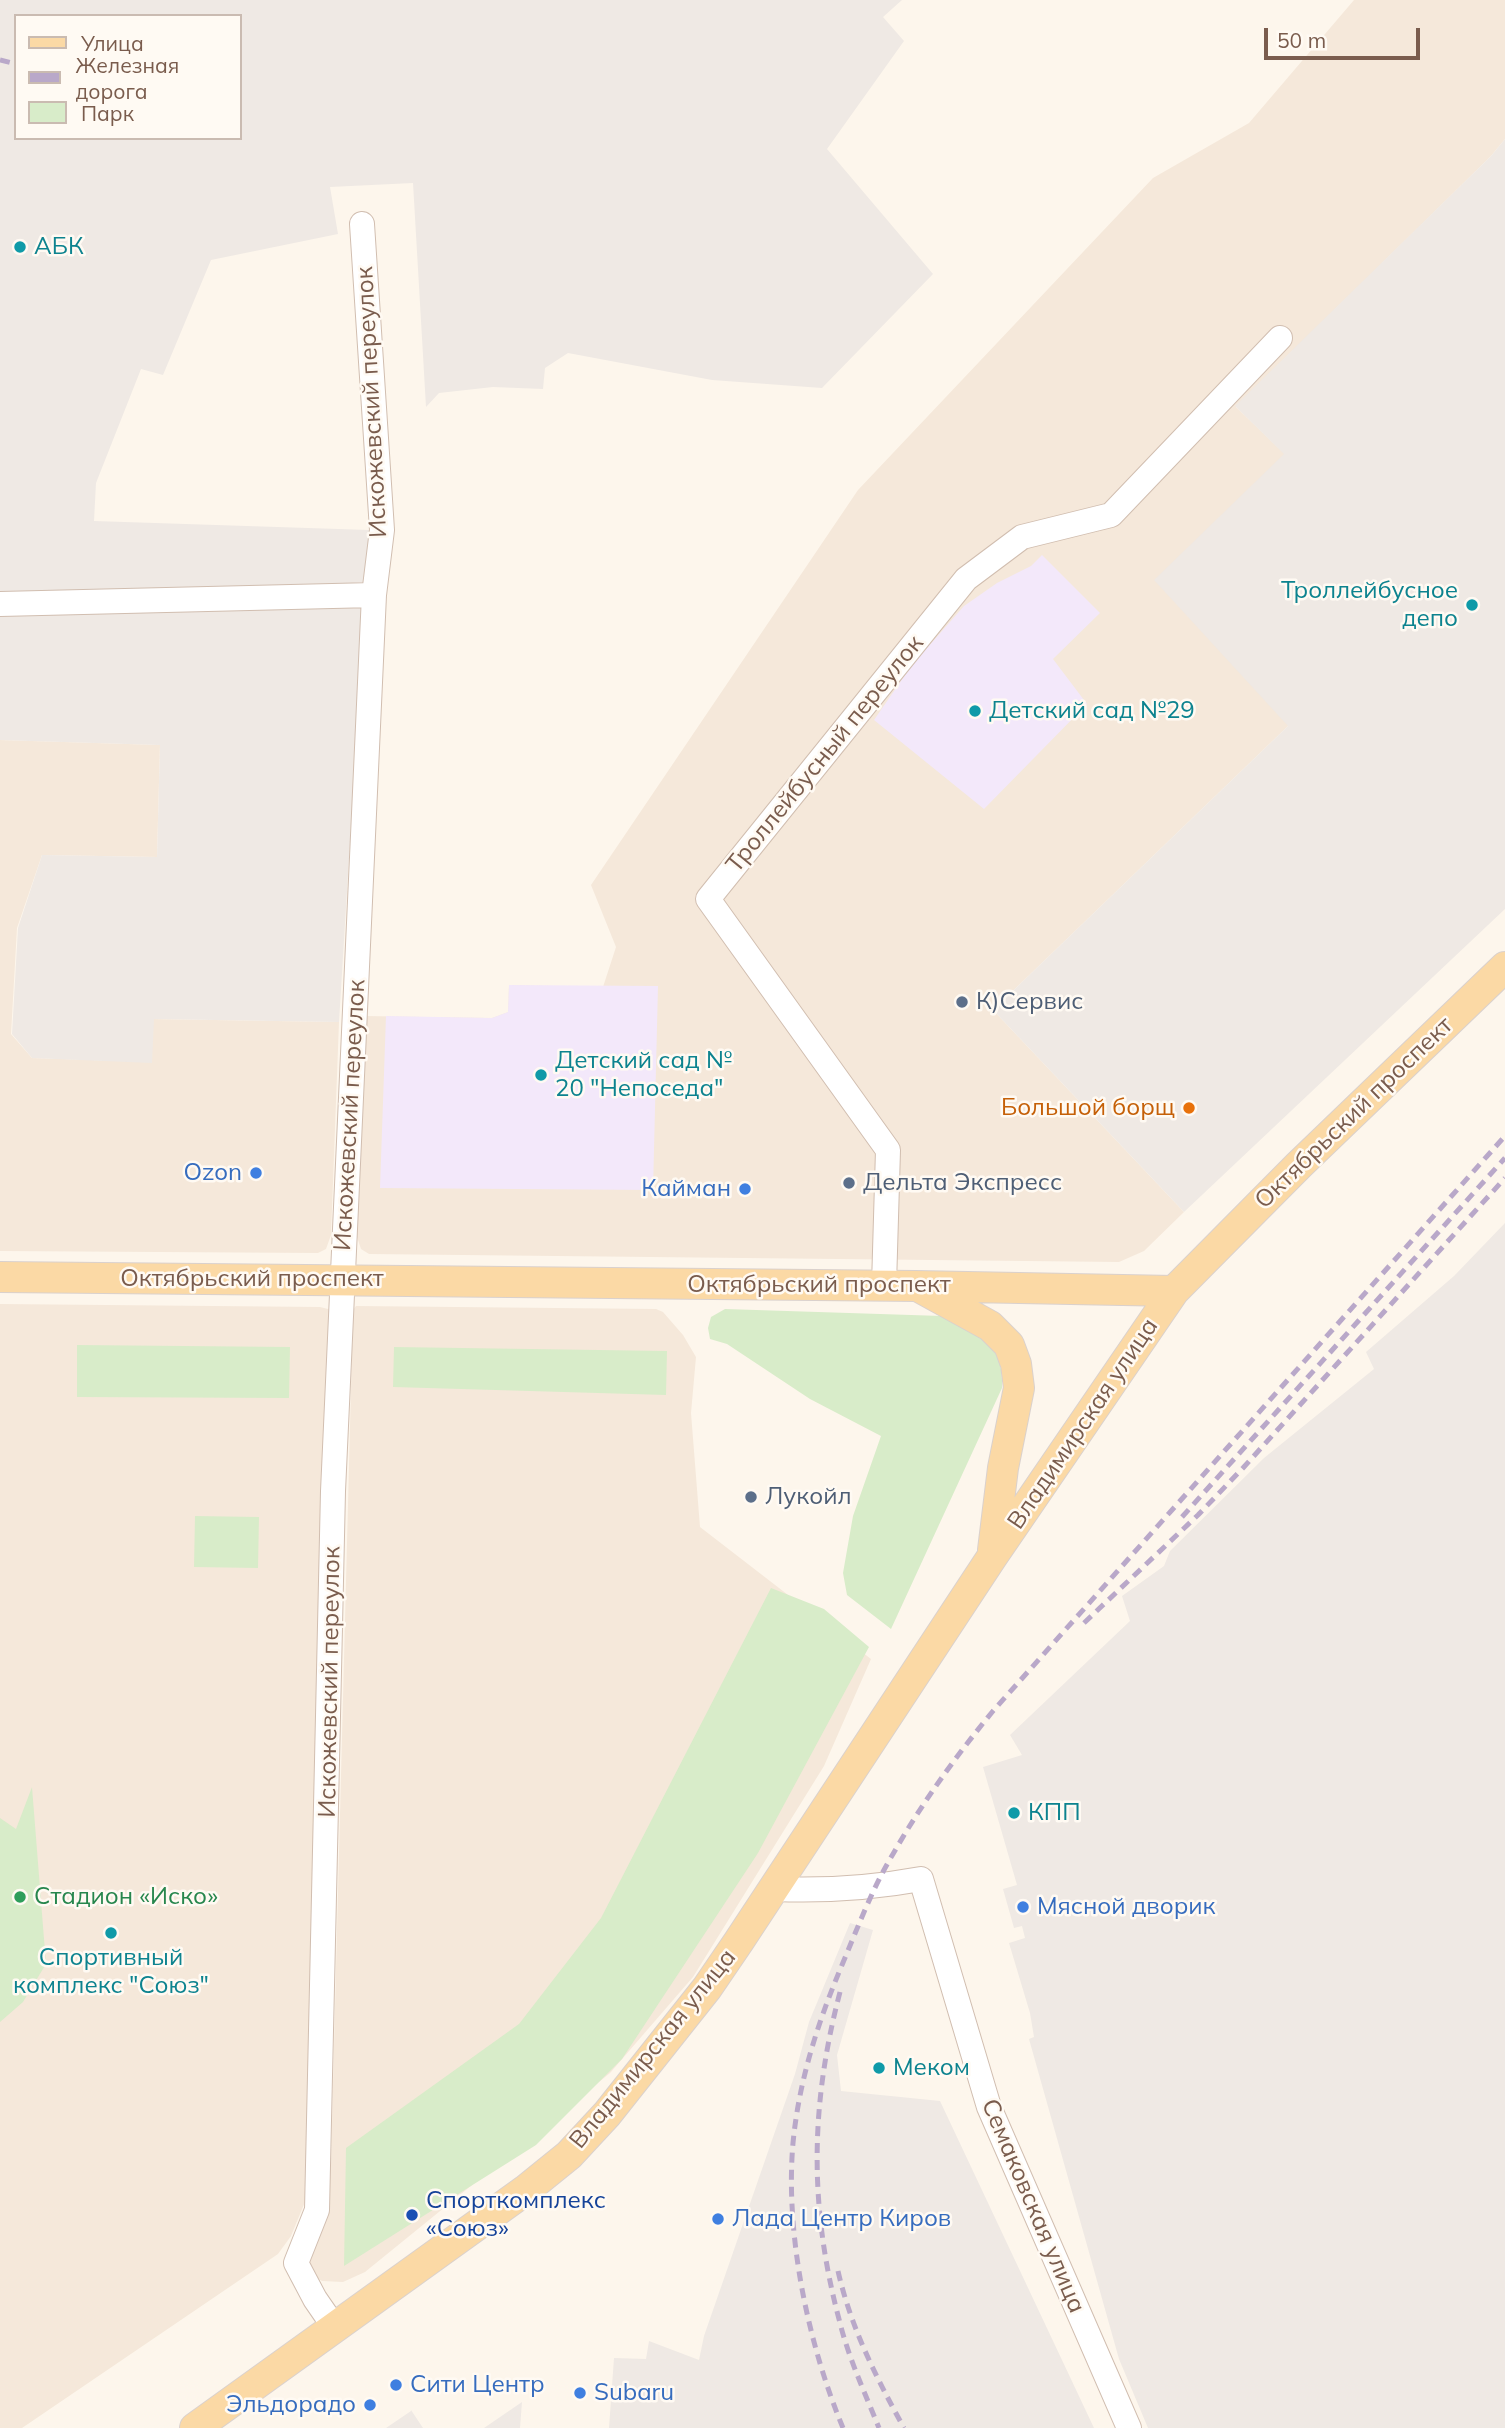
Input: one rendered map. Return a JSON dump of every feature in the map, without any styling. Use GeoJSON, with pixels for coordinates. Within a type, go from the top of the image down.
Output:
{"type":"FeatureCollection","features":[{"type":"Feature","properties":{"kind":"main road","name":"Октябрьский проспект"},"geometry":{"type":"LineString","coordinates":[[0,1278],[884,1285],[1174,1292],[1299,1164],[1505,967]]}},
{"type":"Feature","properties":{"kind":"main road","name":"Владимирская улица"},"geometry":{"type":"LineString","coordinates":[[916,1286],[990,1326],[1009,1345],[1016,1364],[1019,1388],[1003,1468],[992,1557]]}},
{"type":"Feature","properties":{"kind":"main road","name":"Владимирская улица"},"geometry":{"type":"LineString","coordinates":[[195,2428],[472,2230],[569,2155],[607,2114],[699,1997],[775,1889],[992,1557],[1174,1292]]}},
{"type":"Feature","properties":{"kind":"street","name":"Искожевский переулок"},"geometry":{"type":"LineString","coordinates":[[335,2328],[315,2299],[296,2263],[317,2210],[333,1491],[374,595],[382,530],[362,224]]}},
{"type":"Feature","properties":{"kind":"street","name":"Троллейбусный переулок"},"geometry":{"type":"LineString","coordinates":[[884,1285],[888,1150],[708,899],[966,579],[1023,537],[1111,515],[1280,338]]}},
{"type":"Feature","properties":{"kind":"street"},"geometry":{"type":"LineString","coordinates":[[0,604],[374,595]]}},
{"type":"Feature","properties":{"kind":"street","name":"Семаковская улица"},"geometry":{"type":"LineString","coordinates":[[775,1889],[826,1891],[875,1887],[921,1879],[989,2107],[1129,2428]]}},
{"type":"Feature","properties":{"kind":"shaded area"},"geometry":{"type":"Polygon","coordinates":[[[0,0],[902,0],[883,17],[904,41],[827,149],[933,274],[822,388],[712,380],[568,353],[545,368],[543,389],[493,387],[439,393],[426,407],[413,183],[330,187],[338,234],[211,260],[163,375],[141,369],[96,483],[94,521],[369,530],[339,1022],[154,1019],[152,1063],[32,1058],[12,1034],[18,928],[42,855],[157,857],[160,745],[0,740],[0,0]]]}},
{"type":"Feature","properties":{"kind":"shaded area"},"geometry":{"type":"Polygon","coordinates":[[[1354,0],[1505,0],[1505,139],[1491,156],[1236,407],[1284,453],[1288,726],[993,1010],[1184,1212],[1144,1251],[1119,1262],[369,1254],[361,1249],[357,1237],[365,1016],[492,1018],[508,1012],[509,985],[603,987],[616,947],[591,885],[858,490],[1153,178],[1249,123],[1354,0]]]}},
{"type":"Feature","properties":{"kind":"shaded area"},"geometry":{"type":"Polygon","coordinates":[[[1505,139],[1505,909],[1184,1212],[993,1010],[1288,726],[1154,580],[1284,454],[1235,406],[1491,156],[1505,139]]]}},
{"type":"Feature","properties":{"kind":"shaded area"},"geometry":{"type":"Polygon","coordinates":[[[1042,555],[1100,613],[1053,659],[1087,704],[984,809],[874,720],[912,665],[964,606],[997,583],[1031,566],[1042,555]]]}},
{"type":"Feature","properties":{"kind":"shaded area"},"geometry":{"type":"Polygon","coordinates":[[[0,740],[160,745],[157,857],[42,855],[17,928],[11,1034],[32,1058],[151,1062],[153,1019],[339,1022],[331,1235],[326,1249],[318,1253],[0,1251],[0,740]]]}},
{"type":"Feature","properties":{"kind":"shaded area"},"geometry":{"type":"Polygon","coordinates":[[[509,985],[658,986],[653,1190],[380,1188],[386,1016],[492,1018],[508,1012],[509,985]]]}},
{"type":"Feature","properties":{"kind":"shaded area"},"geometry":{"type":"Polygon","coordinates":[[[1505,1223],[1505,2428],[1148,2428],[1119,2359],[1029,2039],[1034,2037],[1030,2013],[1009,1943],[1025,1938],[1022,1926],[1014,1928],[1003,1889],[1017,1885],[983,1767],[1022,1755],[1010,1735],[1130,1621],[1122,1596],[1164,1566],[1170,1551],[1264,1458],[1374,1369],[1366,1352],[1454,1276],[1505,1223]]]}},
{"type":"Feature","properties":{"kind":"shaded area"},"geometry":{"type":"Polygon","coordinates":[[[0,1304],[320,1307],[328,1309],[335,1316],[318,2170],[291,2236],[278,2254],[22,2428],[0,2428],[0,1304]]]}},
{"type":"Feature","properties":{"kind":"shaded area"},"geometry":{"type":"Polygon","coordinates":[[[356,1306],[656,1309],[663,1312],[683,1335],[696,1357],[691,1413],[700,1527],[871,1659],[824,1766],[693,1977],[610,2073],[365,2272],[343,2282],[322,2281],[305,2271],[309,2223],[331,2163],[353,1310],[356,1306]]]}},
{"type":"Feature","properties":{"kind":"shaded area"},"geometry":{"type":"Polygon","coordinates":[[[850,1923],[873,1930],[837,2055],[841,2091],[940,2101],[1094,2428],[609,2428],[614,2358],[646,2359],[649,2341],[699,2360],[704,2336],[795,2074],[809,2022],[850,1923]]]}},
{"type":"Feature","properties":{"kind":"shaded area"},"geometry":{"type":"Polygon","coordinates":[[[522,2402],[520,2428],[484,2428],[522,2402]]]}},
{"type":"Feature","properties":{"kind":"shaded area"},"geometry":{"type":"Polygon","coordinates":[[[411,2411],[423,2428],[386,2428],[411,2411]]]}},
{"type":"Feature","properties":{"kind":"green space"},"geometry":{"type":"Polygon","coordinates":[[[725,1309],[942,1316],[969,1326],[988,1340],[994,1350],[1002,1373],[1002,1388],[891,1629],[847,1595],[843,1573],[853,1516],[881,1436],[810,1399],[727,1344],[710,1339],[708,1328],[711,1317],[725,1309]]]}},
{"type":"Feature","properties":{"kind":"green space"},"geometry":{"type":"Polygon","coordinates":[[[77,1345],[290,1347],[289,1398],[77,1397],[77,1345]]]}},
{"type":"Feature","properties":{"kind":"green space"},"geometry":{"type":"Polygon","coordinates":[[[394,1347],[667,1351],[666,1395],[393,1387],[394,1347]]]}},
{"type":"Feature","properties":{"kind":"green space"},"geometry":{"type":"Polygon","coordinates":[[[195,1516],[259,1517],[258,1568],[194,1567],[195,1516]]]}},
{"type":"Feature","properties":{"kind":"green space"},"geometry":{"type":"Polygon","coordinates":[[[771,1588],[824,1609],[869,1647],[758,1853],[622,2059],[536,2145],[344,2266],[346,2148],[519,2024],[601,1918],[771,1588]]]}},
{"type":"Feature","properties":{"kind":"green space","name":"Стадион «Иско»"},"geometry":{"type":"Polygon","coordinates":[[[32,1787],[46,1964],[23,2002],[0,2022],[0,1818],[16,1829],[32,1787]]]}},
{"type":"Feature","properties":{"kind":"railway"},"geometry":{"type":"LineString","coordinates":[[0,60],[14,64]]}},
{"type":"Feature","properties":{"kind":"railway"},"geometry":{"type":"LineString","coordinates":[[843,2428],[819,2361],[802,2288],[793,2214],[793,2143],[805,2074],[825,2008],[878,1881],[928,1798],[993,1711],[1505,1136]]}},
{"type":"Feature","properties":{"kind":"railway"},"geometry":{"type":"LineString","coordinates":[[1182,1517],[1505,1158]]}},
{"type":"Feature","properties":{"kind":"railway"},"geometry":{"type":"LineString","coordinates":[[1084,1623],[1198,1515],[1243,1468],[1505,1178]]}},
{"type":"Feature","properties":{"kind":"railway"},"geometry":{"type":"LineString","coordinates":[[840,1992],[823,2076],[817,2157],[818,2198],[830,2280],[840,2323],[879,2428]]}},
{"type":"Feature","properties":{"kind":"railway"},"geometry":{"type":"LineString","coordinates":[[838,2271],[865,2352],[904,2428]]}},
{"type":"Feature","properties":{"kind":"place","name":"АБК"},"geometry":{"type":"Point","coordinates":[20,247]}},
{"type":"Feature","properties":{"kind":"place","name":"Троллейбусное депо"},"geometry":{"type":"Point","coordinates":[1472,605]}},
{"type":"Feature","properties":{"kind":"place","name":"Детский сад №29"},"geometry":{"type":"Point","coordinates":[975,711]}},
{"type":"Feature","properties":{"kind":"place","name":"К)Сервис"},"geometry":{"type":"Point","coordinates":[962,1002]}},
{"type":"Feature","properties":{"kind":"place","name":"Детский сад № 20 \"Непоседа\""},"geometry":{"type":"Point","coordinates":[541,1075]}},
{"type":"Feature","properties":{"kind":"place","name":"Большой борщ"},"geometry":{"type":"Point","coordinates":[1189,1108]}},
{"type":"Feature","properties":{"kind":"place","name":"Ozon"},"geometry":{"type":"Point","coordinates":[256,1173]}},
{"type":"Feature","properties":{"kind":"place","name":"Дельта Экспресс"},"geometry":{"type":"Point","coordinates":[849,1183]}},
{"type":"Feature","properties":{"kind":"place","name":"Кайман"},"geometry":{"type":"Point","coordinates":[745,1189]}},
{"type":"Feature","properties":{"kind":"place","name":"Лукойл"},"geometry":{"type":"Point","coordinates":[751,1497]}},
{"type":"Feature","properties":{"kind":"place","name":"КПП"},"geometry":{"type":"Point","coordinates":[1014,1813]}},
{"type":"Feature","properties":{"kind":"place","name":"Стадион «Иско»"},"geometry":{"type":"Point","coordinates":[20,1897]}},
{"type":"Feature","properties":{"kind":"place","name":"Мясной дворик"},"geometry":{"type":"Point","coordinates":[1023,1907]}},
{"type":"Feature","properties":{"kind":"place","name":"Спортивный комплекс \"Союз\""},"geometry":{"type":"Point","coordinates":[111,1933]}},
{"type":"Feature","properties":{"kind":"place","name":"Меком"},"geometry":{"type":"Point","coordinates":[879,2068]}},
{"type":"Feature","properties":{"kind":"place","name":"Спорткомплекс «Союз»"},"geometry":{"type":"Point","coordinates":[412,2215]}},
{"type":"Feature","properties":{"kind":"place","name":"Лада Центр Киров"},"geometry":{"type":"Point","coordinates":[718,2219]}},
{"type":"Feature","properties":{"kind":"place","name":"Сити Центр"},"geometry":{"type":"Point","coordinates":[396,2385]}},
{"type":"Feature","properties":{"kind":"place","name":"Subaru"},"geometry":{"type":"Point","coordinates":[580,2393]}},
{"type":"Feature","properties":{"kind":"place","name":"Эльдорадо"},"geometry":{"type":"Point","coordinates":[370,2405]}}]}
